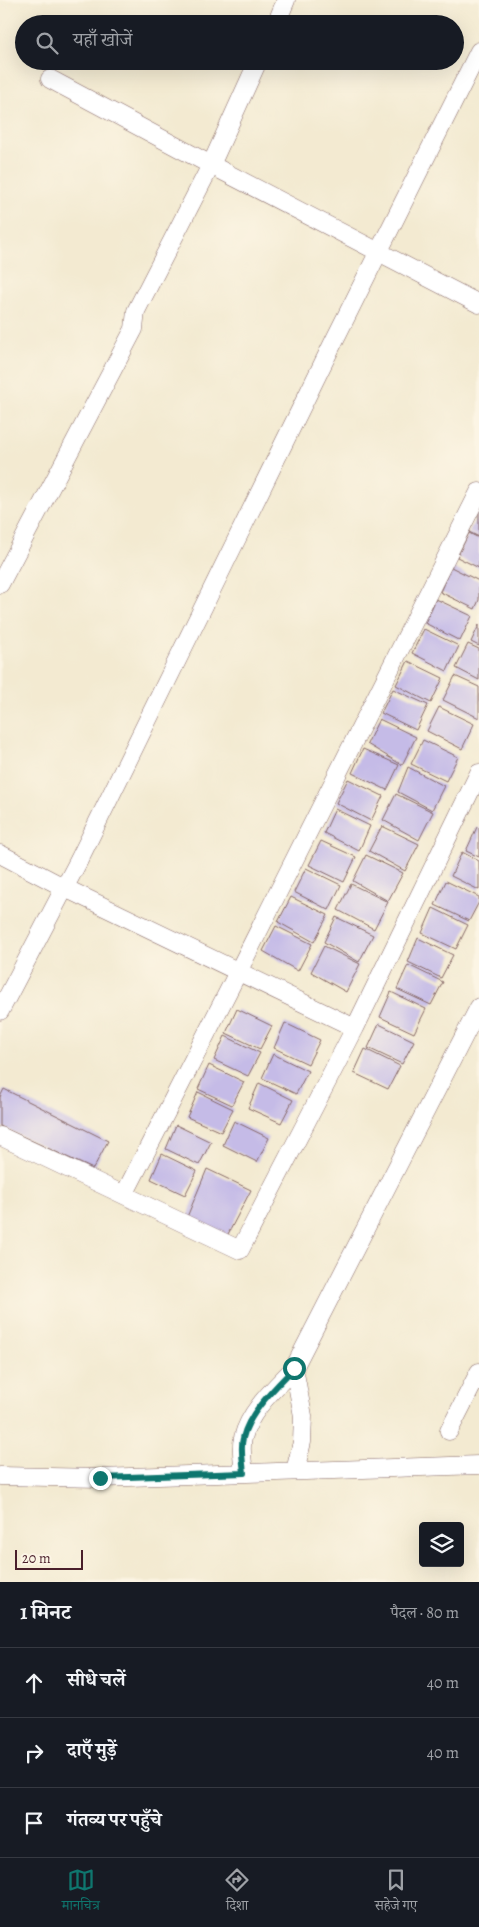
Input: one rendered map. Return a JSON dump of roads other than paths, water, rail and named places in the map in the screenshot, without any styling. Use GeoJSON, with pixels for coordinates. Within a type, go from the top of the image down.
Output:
{"type":"FeatureCollection","features":[{"type":"Feature","properties":{"kind":"street"},"geometry":{"type":"LineString","coordinates":[[280,15],[286,0]]}},
{"type":"Feature","properties":{"kind":"street"},"geometry":{"type":"LineString","coordinates":[[0,1011],[65,888],[479,51]]}},
{"type":"Feature","properties":{"kind":"street"},"geometry":{"type":"LineString","coordinates":[[2,575],[134,329],[136,311],[211,165],[254,70]]}},
{"type":"Feature","properties":{"kind":"street"},"geometry":{"type":"LineString","coordinates":[[50,79],[479,304]]}},
{"type":"Feature","properties":{"kind":"street"},"geometry":{"type":"LineString","coordinates":[[124,1195],[479,492]]}},
{"type":"Feature","properties":{"kind":"street"},"geometry":{"type":"LineString","coordinates":[[0,1136],[240,1250],[355,1028],[479,774]]}},
{"type":"Feature","properties":{"kind":"street"},"geometry":{"type":"LineString","coordinates":[[0,854],[65,888],[355,1028]]}},
{"type":"Feature","properties":{"kind":"street"},"geometry":{"type":"LineString","coordinates":[[244,1473],[243,1436],[263,1400],[294,1368],[476,1018]]}},
{"type":"Feature","properties":{"kind":"street"},"geometry":{"type":"LineString","coordinates":[[294,1368],[303,1416],[302,1442],[295,1471]]}},
{"type":"Feature","properties":{"kind":"street"},"geometry":{"type":"LineString","coordinates":[[449,1431],[479,1372]]}},
{"type":"Feature","properties":{"kind":"street"},"geometry":{"type":"LineString","coordinates":[[0,1476],[100,1478],[479,1465]]}}]}
